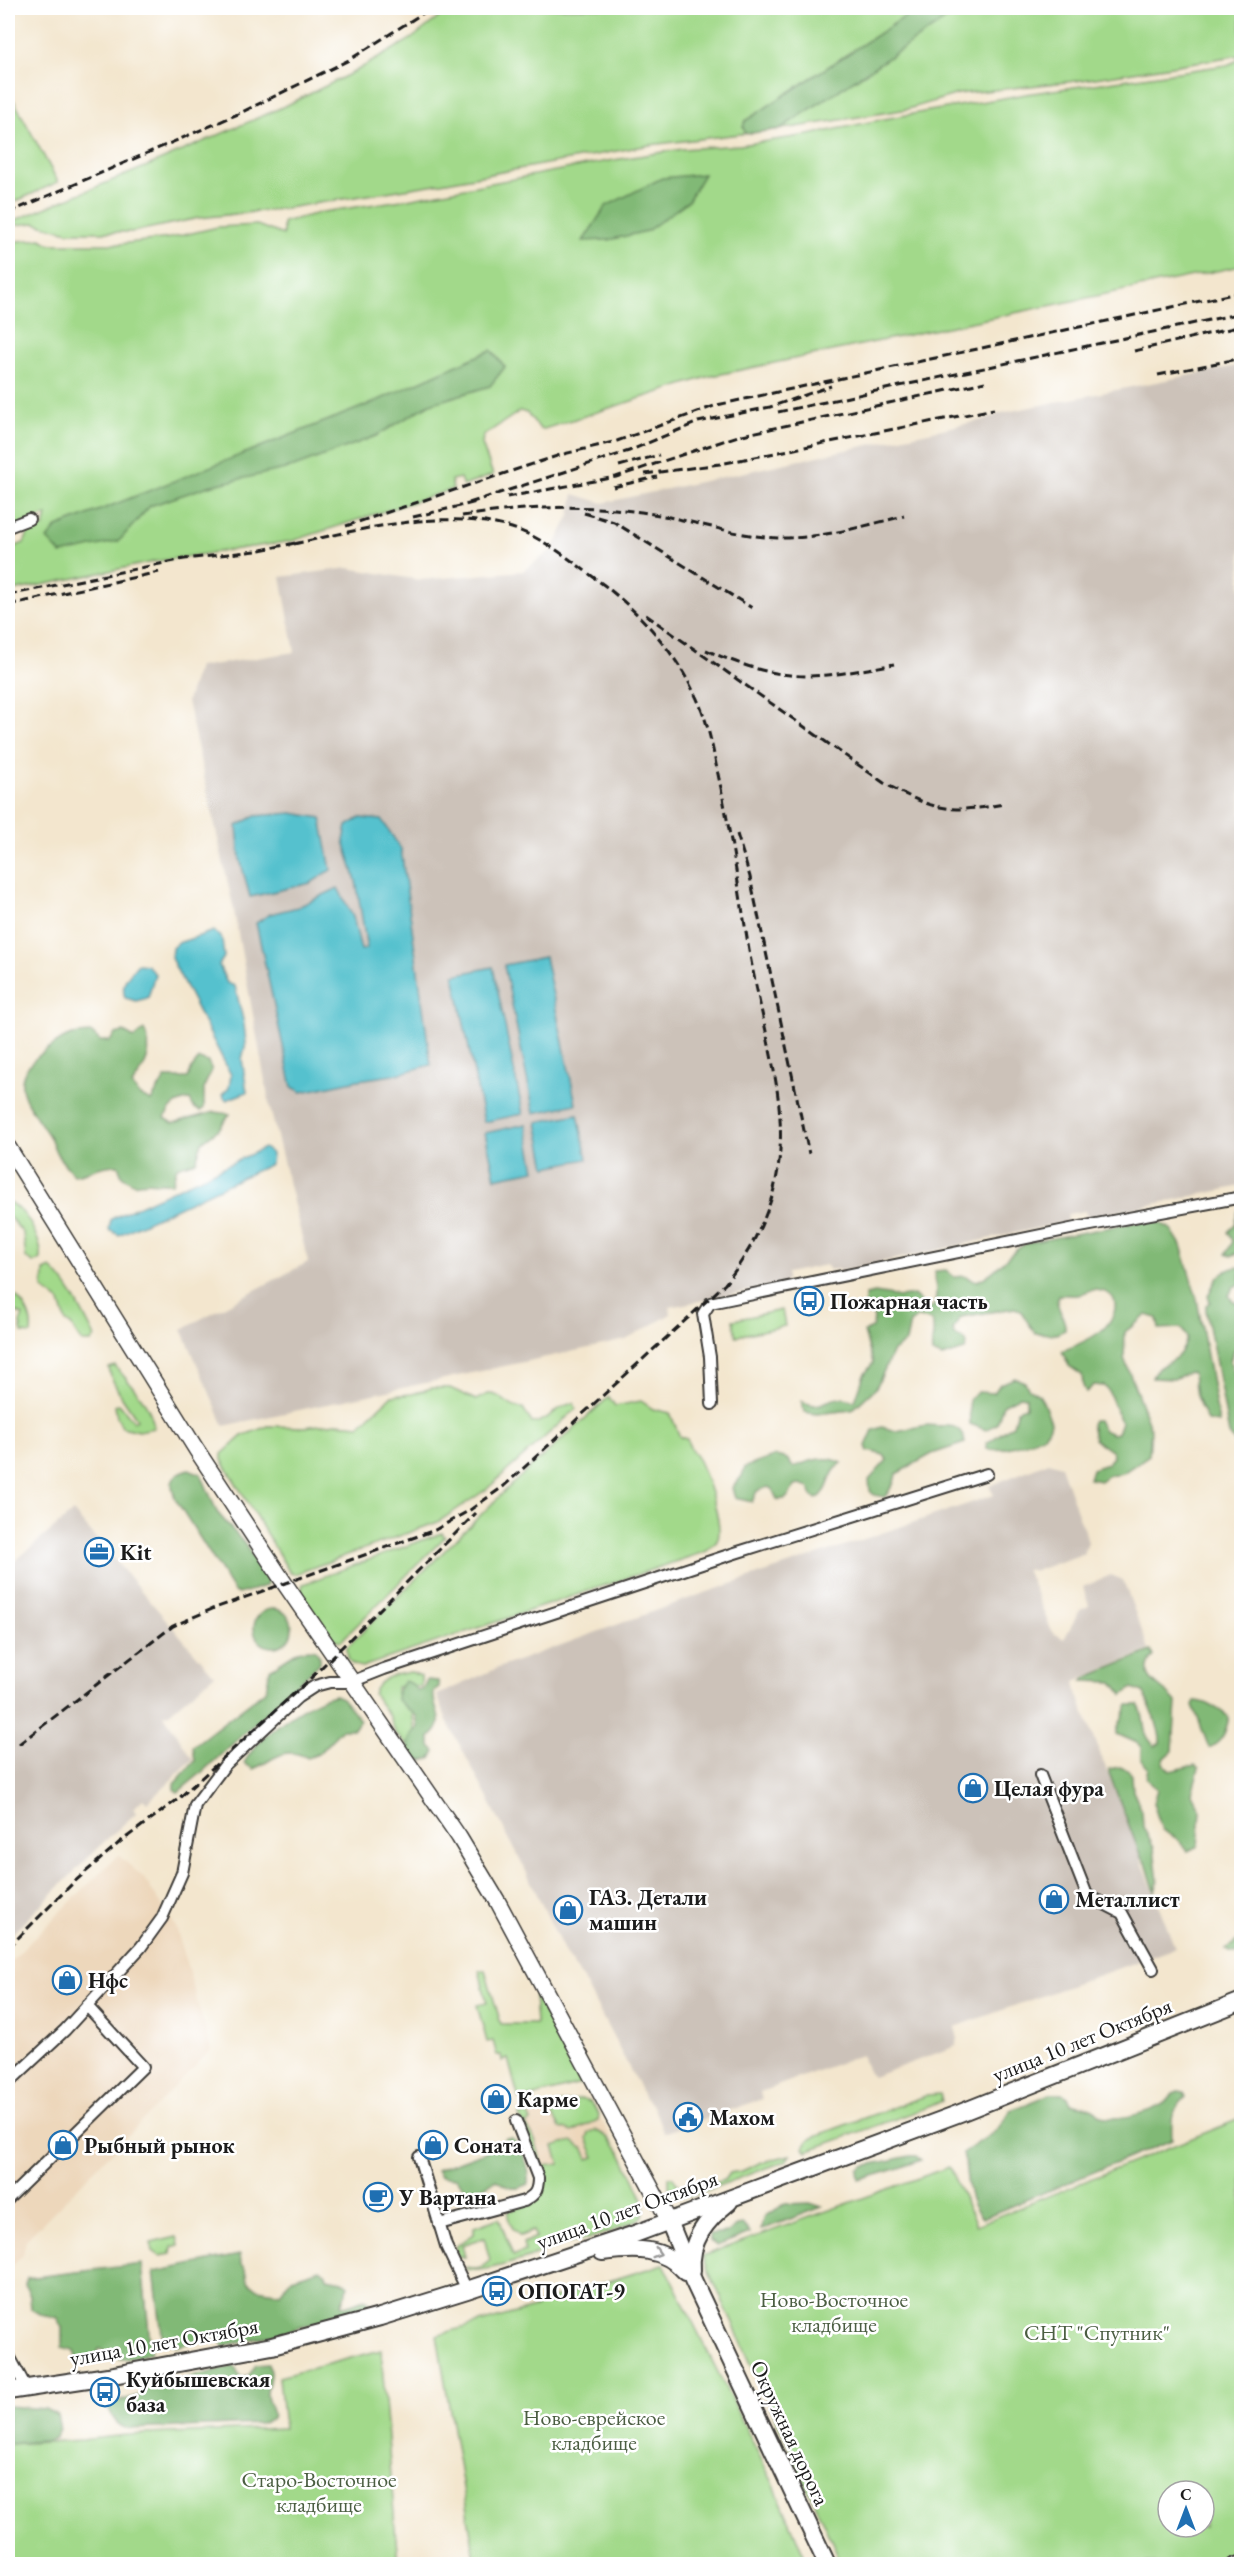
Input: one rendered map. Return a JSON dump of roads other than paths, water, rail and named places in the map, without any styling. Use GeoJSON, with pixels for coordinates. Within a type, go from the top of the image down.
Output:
{"type":"FeatureCollection","features":[{"type":"Feature","properties":{"kind":"main road","name":"улица 10 лет Октября"},"geometry":{"type":"LineString","coordinates":[[8,2391],[272,2346],[380,2317],[467,2290],[669,2221],[960,2113],[1242,2001]]}},
{"type":"Feature","properties":{"kind":"main road"},"geometry":{"type":"LineString","coordinates":[[693,2280],[691,2262],[697,2235],[712,2216],[744,2192]]}},
{"type":"Feature","properties":{"kind":"main road","name":"Окружная дорога"},"geometry":{"type":"LineString","coordinates":[[669,2221],[693,2280],[827,2565]]}},
{"type":"Feature","properties":{"kind":"main road"},"geometry":{"type":"LineString","coordinates":[[579,2253],[633,2249],[653,2251],[671,2258],[693,2280]]}},
{"type":"Feature","properties":{"kind":"street"},"geometry":{"type":"LineString","coordinates":[[8,527],[29,519]]}},
{"type":"Feature","properties":{"kind":"street"},"geometry":{"type":"LineString","coordinates":[[8,1147],[196,1449],[351,1682],[459,1837],[498,1902],[669,2221]]}},
{"type":"Feature","properties":{"kind":"street"},"geometry":{"type":"LineString","coordinates":[[712,1404],[710,1357],[703,1314],[710,1303],[1080,1227],[1242,1197]]}},
{"type":"Feature","properties":{"kind":"street"},"geometry":{"type":"LineString","coordinates":[[8,2083],[65,2030],[141,1947],[162,1918],[182,1873],[195,1805],[225,1765],[297,1697],[315,1686],[330,1682],[351,1682],[384,1668],[735,1553],[987,1474]]}},
{"type":"Feature","properties":{"kind":"street"},"geometry":{"type":"LineString","coordinates":[[1040,1775],[1087,1895],[1122,1913],[1153,1969]]}},
{"type":"Feature","properties":{"kind":"street"},"geometry":{"type":"LineString","coordinates":[[8,2199],[143,2067],[87,2006]]}},
{"type":"Feature","properties":{"kind":"street"},"geometry":{"type":"LineString","coordinates":[[439,2224],[524,2201],[534,2196],[538,2188],[538,2178],[516,2121]]}},
{"type":"Feature","properties":{"kind":"street"},"geometry":{"type":"LineString","coordinates":[[419,2157],[446,2246],[467,2290]]}},
{"type":"Feature","properties":{"kind":"street"},"geometry":{"type":"LineString","coordinates":[[8,2354],[27,2389]]}},
{"type":"Feature","properties":{"kind":"street"},"geometry":{"type":"LineString","coordinates":[[1233,2565],[1242,2561]]}},
{"type":"Feature","properties":{"kind":"water"},"geometry":{"type":"Polygon","coordinates":[[[292,813],[321,818],[331,870],[311,883],[250,897],[240,859],[237,826],[255,816],[292,813]]]}},
{"type":"Feature","properties":{"kind":"water"},"geometry":{"type":"Polygon","coordinates":[[[360,818],[382,820],[401,849],[431,1065],[393,1075],[302,1092],[292,1087],[256,923],[270,914],[298,907],[338,888],[353,917],[361,950],[367,949],[356,881],[344,841],[347,826],[360,818]]]}},
{"type":"Feature","properties":{"kind":"water"},"geometry":{"type":"Polygon","coordinates":[[[214,931],[222,939],[224,957],[219,965],[227,983],[235,986],[246,1043],[242,1059],[247,1092],[226,1100],[222,1095],[229,1088],[231,1075],[171,958],[172,948],[178,943],[214,931]]]}},
{"type":"Feature","properties":{"kind":"water"},"geometry":{"type":"Polygon","coordinates":[[[545,957],[576,1104],[534,1113],[504,965],[545,957]]]}},
{"type":"Feature","properties":{"kind":"water"},"geometry":{"type":"Polygon","coordinates":[[[138,964],[147,965],[155,974],[148,998],[136,1001],[125,998],[124,983],[138,964]]]}},
{"type":"Feature","properties":{"kind":"water"},"geometry":{"type":"Polygon","coordinates":[[[493,967],[523,1114],[484,1122],[454,975],[493,967]]]}},
{"type":"Feature","properties":{"kind":"water"},"geometry":{"type":"Polygon","coordinates":[[[578,1114],[587,1159],[546,1167],[537,1122],[578,1114]]]}},
{"type":"Feature","properties":{"kind":"water"},"geometry":{"type":"Polygon","coordinates":[[[526,1124],[535,1170],[495,1178],[485,1133],[526,1124]]]}},
{"type":"Feature","properties":{"kind":"water"},"geometry":{"type":"Polygon","coordinates":[[[264,1148],[272,1154],[271,1164],[119,1235],[109,1230],[111,1219],[264,1148]]]}},
{"type":"Feature","properties":{"kind":"railway"},"geometry":{"type":"LineString","coordinates":[[8,213],[238,114],[349,60],[431,8]]}},
{"type":"Feature","properties":{"kind":"railway"},"geometry":{"type":"LineString","coordinates":[[346,526],[560,455],[617,441],[717,405],[1242,292]]}},
{"type":"Feature","properties":{"kind":"railway"},"geometry":{"type":"LineString","coordinates":[[778,412],[1242,313]]}},
{"type":"Feature","properties":{"kind":"railway"},"geometry":{"type":"LineString","coordinates":[[1134,351],[1242,326]]}},
{"type":"Feature","properties":{"kind":"railway"},"geometry":{"type":"LineString","coordinates":[[1158,375],[1242,358]]}},
{"type":"Feature","properties":{"kind":"railway"},"geometry":{"type":"LineString","coordinates":[[507,497],[616,477],[738,436],[985,382]]}},
{"type":"Feature","properties":{"kind":"railway"},"geometry":{"type":"LineString","coordinates":[[469,503],[629,451],[698,422],[770,407],[831,386]]}},
{"type":"Feature","properties":{"kind":"railway"},"geometry":{"type":"LineString","coordinates":[[645,474],[720,464],[994,409]]}},
{"type":"Feature","properties":{"kind":"railway"},"geometry":{"type":"LineString","coordinates":[[619,466],[659,455]]}},
{"type":"Feature","properties":{"kind":"railway"},"geometry":{"type":"LineString","coordinates":[[613,487],[657,477]]}},
{"type":"Feature","properties":{"kind":"railway"},"geometry":{"type":"LineString","coordinates":[[413,517],[477,502]]}},
{"type":"Feature","properties":{"kind":"railway"},"geometry":{"type":"LineString","coordinates":[[462,516],[510,510],[605,508],[653,514],[746,534],[778,538],[826,534],[904,516]]}},
{"type":"Feature","properties":{"kind":"railway"},"geometry":{"type":"LineString","coordinates":[[584,513],[614,522],[752,608]]}},
{"type":"Feature","properties":{"kind":"railway"},"geometry":{"type":"LineString","coordinates":[[19,1744],[173,1626],[212,1609],[435,1530],[470,1510],[504,1486],[725,1284],[753,1241],[771,1200],[779,1160],[780,1121],[776,1081],[749,950],[729,828],[710,737],[693,690],[673,656],[634,611],[604,585],[545,543],[508,527],[478,521],[414,522],[381,526],[289,545]]}},
{"type":"Feature","properties":{"kind":"railway"},"geometry":{"type":"LineString","coordinates":[[8,595],[184,559],[256,551],[295,543]]}},
{"type":"Feature","properties":{"kind":"railway"},"geometry":{"type":"LineString","coordinates":[[8,605],[159,572]]}},
{"type":"Feature","properties":{"kind":"railway"},"geometry":{"type":"LineString","coordinates":[[646,615],[884,783],[901,792],[929,804],[955,809],[1004,804]]}},
{"type":"Feature","properties":{"kind":"railway"},"geometry":{"type":"LineString","coordinates":[[706,650],[757,669],[799,676],[819,676],[894,664]]}},
{"type":"Feature","properties":{"kind":"railway"},"geometry":{"type":"LineString","coordinates":[[737,834],[750,877],[809,1154]]}},
{"type":"Feature","properties":{"kind":"railway"},"geometry":{"type":"LineString","coordinates":[[8,1948],[73,1883],[120,1842],[177,1800],[309,1680],[476,1513]]}},
{"type":"Feature","properties":{"kind":"place","name":"Пожарная часть"},"geometry":{"type":"Point","coordinates":[809,1301]}},
{"type":"Feature","properties":{"kind":"place","name":"Kit"},"geometry":{"type":"Point","coordinates":[99,1552]}},
{"type":"Feature","properties":{"kind":"place","name":"Целая фура"},"geometry":{"type":"Point","coordinates":[973,1788]}},
{"type":"Feature","properties":{"kind":"place","name":"Металлист"},"geometry":{"type":"Point","coordinates":[1054,1899]}},
{"type":"Feature","properties":{"kind":"place","name":"ГАЗ. Детали машин"},"geometry":{"type":"Point","coordinates":[568,1910]}},
{"type":"Feature","properties":{"kind":"place","name":"Нфс"},"geometry":{"type":"Point","coordinates":[67,1980]}},
{"type":"Feature","properties":{"kind":"place","name":"Карме"},"geometry":{"type":"Point","coordinates":[496,2099]}},
{"type":"Feature","properties":{"kind":"place","name":"Махом"},"geometry":{"type":"Point","coordinates":[688,2117]}},
{"type":"Feature","properties":{"kind":"place","name":"Рыбный рынок"},"geometry":{"type":"Point","coordinates":[63,2145]}},
{"type":"Feature","properties":{"kind":"place","name":"Соната"},"geometry":{"type":"Point","coordinates":[433,2145]}},
{"type":"Feature","properties":{"kind":"place","name":"У Вартана"},"geometry":{"type":"Point","coordinates":[378,2197]}},
{"type":"Feature","properties":{"kind":"place","name":"ОПОГАТ-9"},"geometry":{"type":"Point","coordinates":[497,2291]}},
{"type":"Feature","properties":{"kind":"place","name":"Куйбышевская база"},"geometry":{"type":"Point","coordinates":[105,2392]}},
{"type":"Feature","properties":{"kind":"park label","name":"Ново-Восточное кладбище"},"geometry":{"type":"Point","coordinates":[834,2312]}},
{"type":"Feature","properties":{"kind":"park label","name":"СНТ \"Спутник\""},"geometry":{"type":"Point","coordinates":[1097,2332]}},
{"type":"Feature","properties":{"kind":"park label","name":"Ново-еврейское кладбище"},"geometry":{"type":"Point","coordinates":[594,2430]}},
{"type":"Feature","properties":{"kind":"park label","name":"Старо-Восточное кладбище"},"geometry":{"type":"Point","coordinates":[319,2492]}}]}
